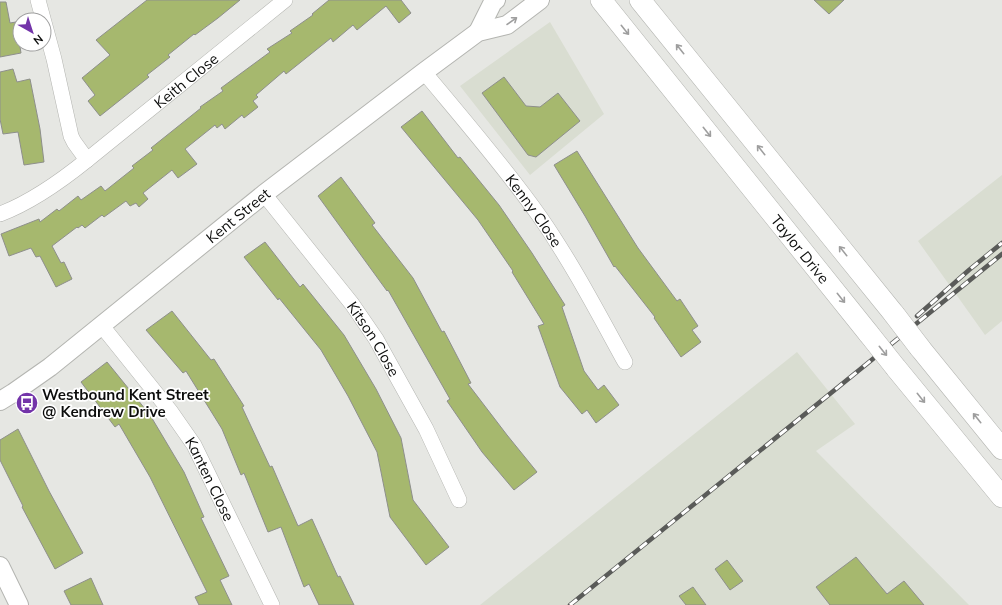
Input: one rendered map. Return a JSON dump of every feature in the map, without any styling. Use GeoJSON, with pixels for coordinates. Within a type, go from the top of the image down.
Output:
{"type":"FeatureCollection","features":[{"type":"Feature","properties":{"kind":"main road","name":"Taylor Drive"},"geometry":{"type":"LineString","coordinates":[[601,0],[896,368],[1002,497]]}},
{"type":"Feature","properties":{"kind":"main road","name":"Taylor Drive"},"geometry":{"type":"LineString","coordinates":[[640,0],[1002,449]]}},
{"type":"Feature","properties":{"kind":"street"},"geometry":{"type":"LineString","coordinates":[[38,0],[54,59],[71,136],[87,160]]}},
{"type":"Feature","properties":{"kind":"street","name":"Keith Close"},"geometry":{"type":"LineString","coordinates":[[0,214],[23,204],[63,179],[286,0]]}},
{"type":"Feature","properties":{"kind":"street","name":"Kent Street"},"geometry":{"type":"LineString","coordinates":[[478,32],[493,2],[496,0]]}},
{"type":"Feature","properties":{"kind":"street","name":"Kent Street"},"geometry":{"type":"LineString","coordinates":[[0,401],[50,367],[264,194],[424,72],[478,32],[507,25],[540,0]]}},
{"type":"Feature","properties":{"kind":"street","name":"Kenny Close"},"geometry":{"type":"LineString","coordinates":[[424,72],[521,191],[541,219],[582,283],[625,362]]}},
{"type":"Feature","properties":{"kind":"street","name":"Kitson Close"},"geometry":{"type":"LineString","coordinates":[[264,194],[365,321],[426,429],[459,500]]}},
{"type":"Feature","properties":{"kind":"street","name":"Kanten Close"},"geometry":{"type":"LineString","coordinates":[[102,326],[171,412],[194,445],[272,605]]}},
{"type":"Feature","properties":{"kind":"street"},"geometry":{"type":"LineString","coordinates":[[0,566],[19,605]]}},
{"type":"Feature","properties":{"kind":"shaded area"},"geometry":{"type":"Polygon","coordinates":[[[550,22],[604,114],[530,175],[460,86],[550,22]]]}},
{"type":"Feature","properties":{"kind":"shaded area"},"geometry":{"type":"Polygon","coordinates":[[[1002,175],[1002,321],[985,335],[918,241],[1002,175]]]}},
{"type":"Feature","properties":{"kind":"shaded area"},"geometry":{"type":"Polygon","coordinates":[[[797,352],[855,424],[816,451],[969,605],[480,605],[797,352]]]}},
{"type":"Feature","properties":{"kind":"building"},"geometry":{"type":"Polygon","coordinates":[[[147,0],[240,0],[168,55],[170,57],[147,75],[149,77],[100,116],[88,101],[95,95],[82,78],[110,55],[96,40],[147,0]]]}},
{"type":"Feature","properties":{"kind":"building"},"geometry":{"type":"Polygon","coordinates":[[[329,0],[401,0],[411,13],[399,23],[386,6],[357,30],[353,25],[333,42],[331,38],[286,74],[284,71],[256,95],[258,97],[253,101],[258,107],[244,118],[242,115],[225,129],[222,124],[217,128],[215,125],[185,149],[197,164],[178,178],[172,170],[143,193],[148,199],[139,207],[136,203],[130,206],[126,201],[104,217],[102,215],[85,228],[82,225],[78,228],[77,227],[52,246],[61,263],[64,262],[72,279],[56,287],[40,256],[36,257],[31,248],[9,256],[1,234],[39,219],[40,222],[57,209],[59,211],[78,196],[81,200],[101,186],[105,191],[134,168],[132,166],[153,150],[151,148],[201,108],[200,107],[223,91],[221,88],[270,52],[267,49],[292,33],[290,31],[313,15],[312,14],[329,0]]]}},
{"type":"Feature","properties":{"kind":"building"},"geometry":{"type":"Polygon","coordinates":[[[814,0],[844,0],[829,14],[814,0]]]}},
{"type":"Feature","properties":{"kind":"building"},"geometry":{"type":"Polygon","coordinates":[[[0,2],[6,2],[10,23],[12,23],[12,52],[21,53],[0,57],[0,2]]]}},
{"type":"Feature","properties":{"kind":"building"},"geometry":{"type":"Polygon","coordinates":[[[13,69],[17,82],[30,79],[40,129],[44,162],[24,165],[18,132],[3,134],[0,119],[0,72],[13,69]]]}},
{"type":"Feature","properties":{"kind":"building"},"geometry":{"type":"Polygon","coordinates":[[[504,77],[526,106],[540,107],[558,93],[580,121],[536,157],[528,155],[482,93],[504,77]]]}},
{"type":"Feature","properties":{"kind":"building"},"geometry":{"type":"Polygon","coordinates":[[[422,111],[458,158],[460,157],[499,205],[565,305],[562,307],[584,371],[598,390],[604,385],[619,405],[596,423],[587,410],[582,414],[560,387],[538,326],[544,324],[512,272],[513,271],[478,220],[401,127],[422,111]]]}},
{"type":"Feature","properties":{"kind":"building"},"geometry":{"type":"Polygon","coordinates":[[[577,151],[638,248],[677,301],[680,299],[698,326],[692,330],[701,342],[681,357],[654,318],[655,317],[615,266],[614,267],[554,165],[577,151]]]}},
{"type":"Feature","properties":{"kind":"building"},"geometry":{"type":"Polygon","coordinates":[[[341,177],[375,223],[372,225],[413,278],[442,332],[444,331],[471,383],[468,384],[537,472],[514,490],[482,452],[447,401],[450,399],[388,290],[387,291],[318,196],[341,177]]]}},
{"type":"Feature","properties":{"kind":"building"},"geometry":{"type":"Polygon","coordinates":[[[265,242],[300,287],[303,284],[344,335],[376,389],[401,438],[413,500],[449,547],[426,565],[390,517],[377,452],[348,396],[321,350],[279,298],[278,300],[244,257],[265,242]]]}},
{"type":"Feature","properties":{"kind":"building"},"geometry":{"type":"Polygon","coordinates":[[[172,311],[211,360],[214,359],[244,406],[242,407],[270,467],[272,466],[298,526],[312,519],[338,577],[340,576],[354,605],[319,605],[309,584],[304,587],[281,527],[268,532],[244,473],[241,475],[222,429],[186,371],[183,373],[146,330],[172,311]]]}},
{"type":"Feature","properties":{"kind":"building"},"geometry":{"type":"Polygon","coordinates":[[[107,362],[150,415],[184,472],[204,517],[201,518],[229,576],[220,580],[232,605],[199,605],[195,597],[207,592],[150,477],[119,424],[115,427],[81,382],[107,362]]]}},
{"type":"Feature","properties":{"kind":"building"},"geometry":{"type":"Polygon","coordinates":[[[18,429],[49,491],[83,553],[55,569],[22,507],[23,506],[0,460],[0,440],[18,429]]]}},
{"type":"Feature","properties":{"kind":"building"},"geometry":{"type":"Polygon","coordinates":[[[856,557],[887,594],[904,581],[924,605],[830,605],[816,587],[856,557]]]}},
{"type":"Feature","properties":{"kind":"building"},"geometry":{"type":"Polygon","coordinates":[[[727,560],[743,581],[730,590],[715,569],[727,560]]]}},
{"type":"Feature","properties":{"kind":"building"},"geometry":{"type":"Polygon","coordinates":[[[91,578],[103,605],[71,605],[64,591],[91,578]]]}},
{"type":"Feature","properties":{"kind":"building"},"geometry":{"type":"Polygon","coordinates":[[[693,587],[706,605],[686,605],[679,596],[693,587]]]}},
{"type":"Feature","properties":{"kind":"railway"},"geometry":{"type":"LineString","coordinates":[[917,316],[1002,243]]}},
{"type":"Feature","properties":{"kind":"railway"},"geometry":{"type":"LineString","coordinates":[[570,605],[1002,254]]}},
{"type":"Feature","properties":{"kind":"place","name":"Westbound Kent Street @ Kendrew Drive"},"geometry":{"type":"Point","coordinates":[27,403]}}]}
